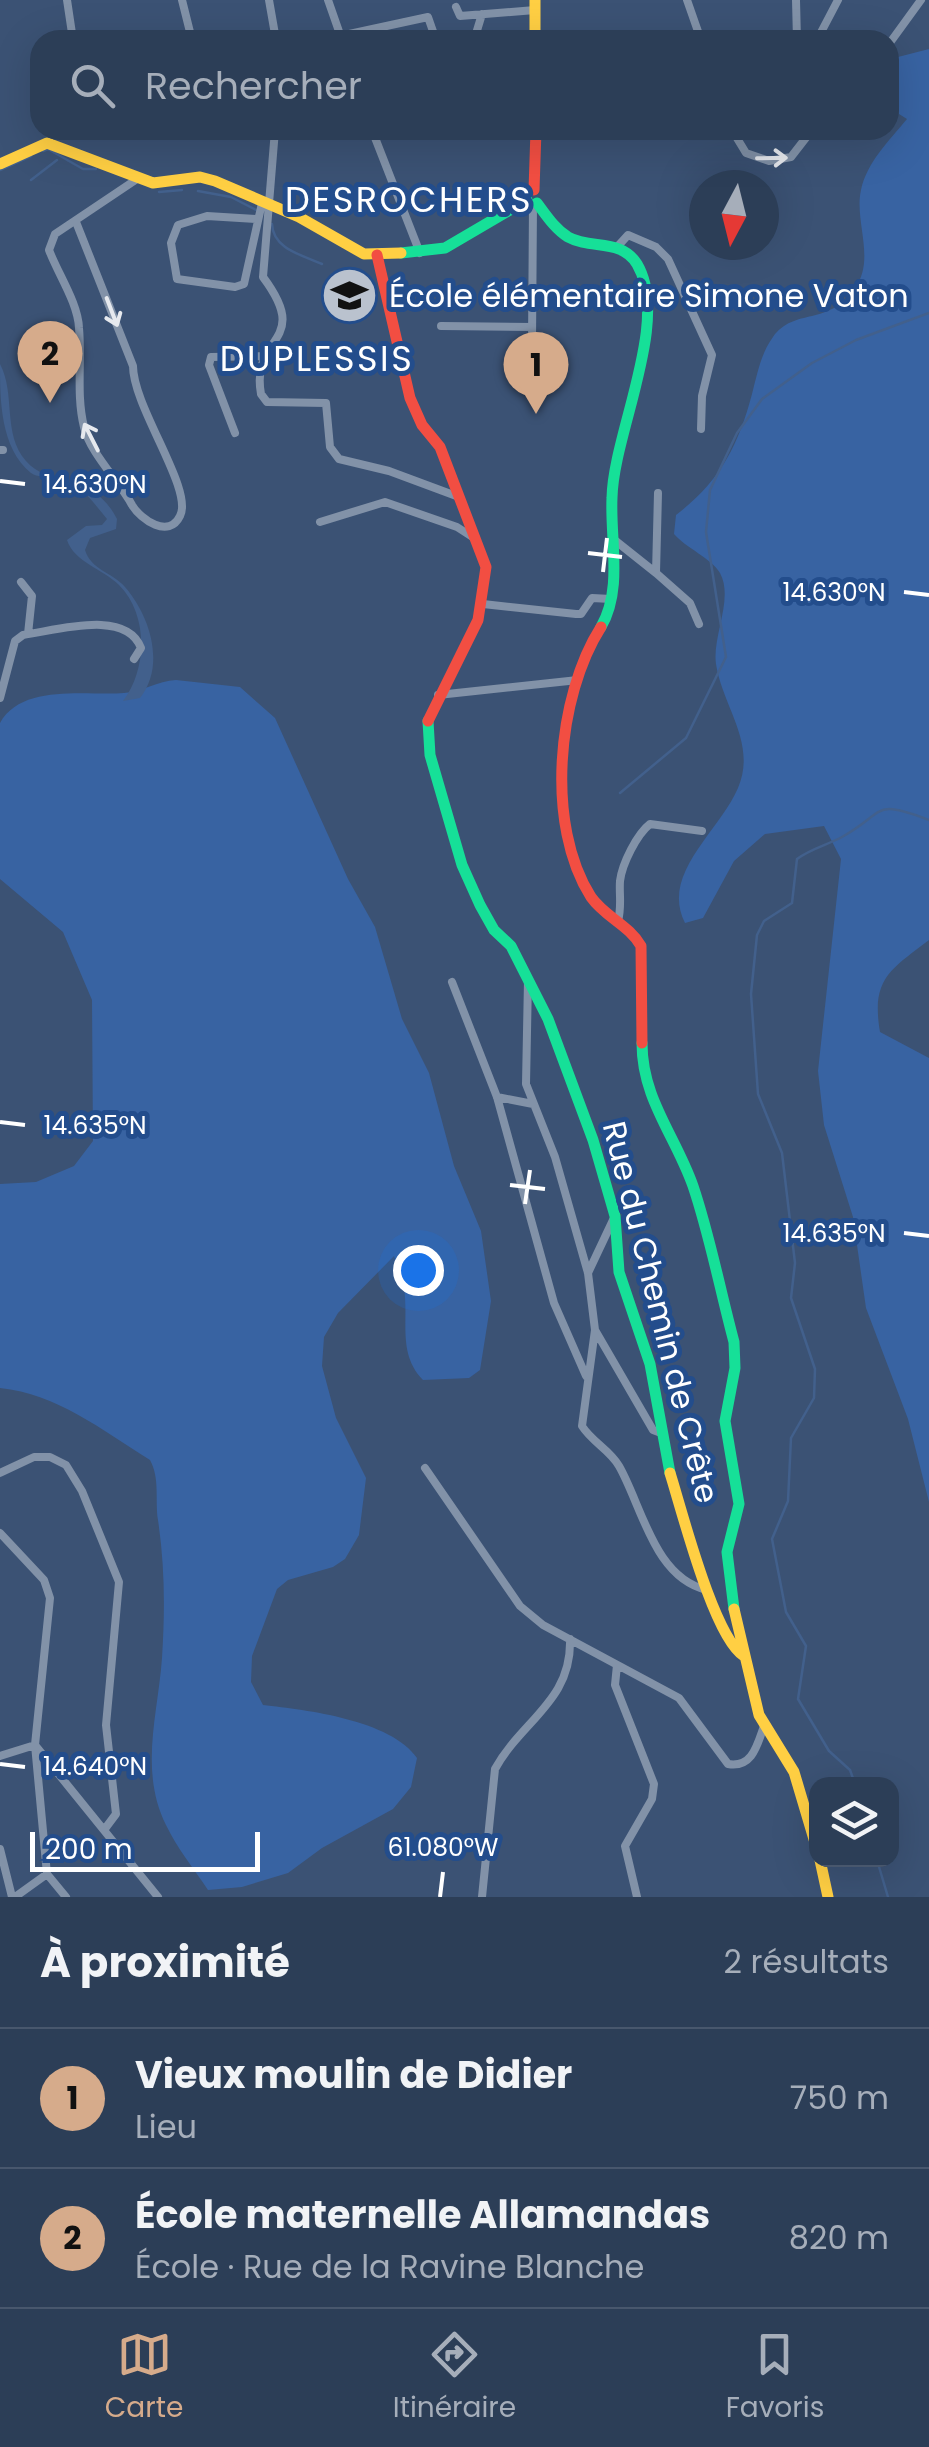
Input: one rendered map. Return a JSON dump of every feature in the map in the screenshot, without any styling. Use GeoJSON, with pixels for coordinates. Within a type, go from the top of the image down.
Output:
{"type":"FeatureCollection","features":[{"type":"Feature","properties":{"kind":"street"},"geometry":{"type":"LineString","coordinates":[[67,0],[72,30]]}},
{"type":"Feature","properties":{"kind":"street"},"geometry":{"type":"LineString","coordinates":[[182,0],[190,30]]}},
{"type":"Feature","properties":{"kind":"street"},"geometry":{"type":"LineString","coordinates":[[268,0],[274,30]]}},
{"type":"Feature","properties":{"kind":"street"},"geometry":{"type":"LineString","coordinates":[[328,0],[338,30]]}},
{"type":"Feature","properties":{"kind":"street"},"geometry":{"type":"LineString","coordinates":[[687,0],[698,30]]}},
{"type":"Feature","properties":{"kind":"street"},"geometry":{"type":"LineString","coordinates":[[796,0],[796,30]]}},
{"type":"Feature","properties":{"kind":"street"},"geometry":{"type":"LineString","coordinates":[[822,30],[838,0]]}},
{"type":"Feature","properties":{"kind":"street"},"geometry":{"type":"LineString","coordinates":[[899,30],[921,0]]}},
{"type":"Feature","properties":{"kind":"street"},"geometry":{"type":"LineString","coordinates":[[456,6],[460,16],[535,5]]}},
{"type":"Feature","properties":{"kind":"street"},"geometry":{"type":"LineString","coordinates":[[477,30],[482,14]]}},
{"type":"Feature","properties":{"kind":"street"},"geometry":{"type":"LineString","coordinates":[[370,30],[428,17],[433,30]]}},
{"type":"Feature","properties":{"kind":"street"},"geometry":{"type":"LineString","coordinates":[[274,140],[263,277],[284,306],[286,316],[264,356],[261,394],[267,402],[326,403],[330,446],[339,459],[389,471],[459,497]]}},
{"type":"Feature","properties":{"kind":"street"},"geometry":{"type":"LineString","coordinates":[[376,140],[420,253]]}},
{"type":"Feature","properties":{"kind":"street"},"geometry":{"type":"LineString","coordinates":[[532,344],[536,140]]}},
{"type":"Feature","properties":{"kind":"street"},"geometry":{"type":"LineString","coordinates":[[738,140],[746,153],[769,161],[790,157],[804,140]]}},
{"type":"Feature","properties":{"kind":"street"},"geometry":{"type":"LineString","coordinates":[[0,164],[47,143],[137,180],[170,184],[206,178],[314,225],[353,251],[377,255],[420,253],[472,236],[500,214],[533,199]]}},
{"type":"Feature","properties":{"kind":"street"},"geometry":{"type":"LineString","coordinates":[[76,222],[133,366],[133,386],[141,409],[178,485],[180,517],[170,526],[158,526],[136,512],[84,431],[80,324],[49,250],[56,234],[137,180]]}},
{"type":"Feature","properties":{"kind":"street"},"geometry":{"type":"LineString","coordinates":[[533,199],[564,234],[576,240],[618,246],[633,258],[645,288],[639,361],[613,480],[609,535],[612,599],[578,680],[570,711],[566,820],[591,896],[638,939],[643,956],[642,1073],[660,1122],[692,1182],[734,1342],[735,1368],[725,1421],[739,1504],[726,1565],[744,1656],[764,1726],[794,1772],[809,1822]]}},
{"type":"Feature","properties":{"kind":"street"},"geometry":{"type":"LineString","coordinates":[[256,220],[207,216],[178,225],[171,243],[177,279],[235,287],[244,284],[256,220],[266,205]]}},
{"type":"Feature","properties":{"kind":"street"},"geometry":{"type":"LineString","coordinates":[[618,246],[628,235],[636,236],[668,259],[712,355],[701,429]]}},
{"type":"Feature","properties":{"kind":"street"},"geometry":{"type":"LineString","coordinates":[[377,255],[410,398],[422,425],[440,447],[486,567],[483,604],[576,614],[583,612],[592,598],[612,599]]}},
{"type":"Feature","properties":{"kind":"street"},"geometry":{"type":"LineString","coordinates":[[440,326],[532,327]]}},
{"type":"Feature","properties":{"kind":"street"},"geometry":{"type":"LineString","coordinates":[[235,433],[209,366],[211,357],[264,356]]}},
{"type":"Feature","properties":{"kind":"street"},"geometry":{"type":"LineString","coordinates":[[656,573],[658,493]]}},
{"type":"Feature","properties":{"kind":"street"},"geometry":{"type":"LineString","coordinates":[[320,522],[384,502],[457,526],[478,542]]}},
{"type":"Feature","properties":{"kind":"street"},"geometry":{"type":"LineString","coordinates":[[609,535],[690,603],[698,624]]}},
{"type":"Feature","properties":{"kind":"street"},"geometry":{"type":"LineString","coordinates":[[22,582],[32,596],[28,634]]}},
{"type":"Feature","properties":{"kind":"street","name":"Rue du Chemin de Crête"},"geometry":{"type":"LineString","coordinates":[[483,604],[438,696],[426,737],[462,865],[494,930],[511,946],[528,976],[593,1140],[616,1216],[619,1272],[650,1364],[661,1433],[708,1590],[732,1649],[744,1656]]}},
{"type":"Feature","properties":{"kind":"street"},"geometry":{"type":"LineString","coordinates":[[0,698],[15,641],[28,634],[96,626],[126,628],[136,634],[141,648],[134,659]]}},
{"type":"Feature","properties":{"kind":"street"},"geometry":{"type":"LineString","coordinates":[[438,696],[578,680]]}},
{"type":"Feature","properties":{"kind":"street"},"geometry":{"type":"LineString","coordinates":[[618,921],[623,902],[620,879],[640,832],[650,824],[702,830]]}},
{"type":"Feature","properties":{"kind":"street"},"geometry":{"type":"LineString","coordinates":[[528,976],[525,1063],[533,1104],[555,1158],[588,1274],[594,1330],[582,1426],[618,1462],[650,1538],[686,1582],[708,1590]]}},
{"type":"Feature","properties":{"kind":"street"},"geometry":{"type":"LineString","coordinates":[[452,982],[497,1096],[554,1303],[586,1376]]}},
{"type":"Feature","properties":{"kind":"street"},"geometry":{"type":"LineString","coordinates":[[497,1096],[533,1104]]}},
{"type":"Feature","properties":{"kind":"street"},"geometry":{"type":"LineString","coordinates":[[588,1274],[616,1216]]}},
{"type":"Feature","properties":{"kind":"street"},"geometry":{"type":"LineString","coordinates":[[594,1330],[653,1430],[661,1433]]}},
{"type":"Feature","properties":{"kind":"street"},"geometry":{"type":"LineString","coordinates":[[0,1473],[34,1457],[50,1456],[66,1465],[82,1491],[118,1582],[106,1725],[116,1814],[104,1830]]}},
{"type":"Feature","properties":{"kind":"street"},"geometry":{"type":"LineString","coordinates":[[425,1468],[520,1606],[570,1640],[678,1698],[728,1764],[739,1766],[749,1760],[764,1726]]}},
{"type":"Feature","properties":{"kind":"street"},"geometry":{"type":"LineString","coordinates":[[0,1532],[44,1580],[50,1598],[34,1745],[46,1874],[66,1897]]}},
{"type":"Feature","properties":{"kind":"street"},"geometry":{"type":"LineString","coordinates":[[482,1897],[495,1768],[505,1750],[554,1698],[571,1668],[570,1640]]}},
{"type":"Feature","properties":{"kind":"street"},"geometry":{"type":"LineString","coordinates":[[617,1665],[615,1686],[654,1784],[652,1799],[626,1846],[637,1897]]}},
{"type":"Feature","properties":{"kind":"street"},"geometry":{"type":"LineString","coordinates":[[34,1745],[158,1897]]}},
{"type":"Feature","properties":{"kind":"street"},"geometry":{"type":"LineString","coordinates":[[0,1756],[34,1745]]}},
{"type":"Feature","properties":{"kind":"street"},"geometry":{"type":"LineString","coordinates":[[0,1849],[13,1897],[46,1874]]}},
{"type":"Feature","properties":{"kind":"street"},"geometry":{"type":"LineString","coordinates":[[822,1867],[828,1897]]}},
{"type":"Feature","properties":{"kind":"shaded area"},"geometry":{"type":"Polygon","coordinates":[[[929,49],[929,940],[886,977],[878,999],[878,1014],[880,1032],[929,1058],[929,1502],[908,1419],[866,1308],[853,1217],[824,1125],[818,1071],[841,859],[824,826],[765,834],[734,861],[703,918],[685,923],[679,905],[686,870],[738,788],[744,756],[716,664],[724,583],[716,568],[674,534],[676,515],[704,490],[725,462],[746,413],[762,357],[773,337],[791,322],[834,308],[845,300],[861,277],[861,190],[868,170],[890,140],[899,140],[899,129],[907,119],[899,114],[899,57],[929,49]]]}},
{"type":"Feature","properties":{"kind":"shaded area"},"geometry":{"type":"Polygon","coordinates":[[[0,364],[19,450],[36,470],[53,477],[31,473],[13,450],[4,422],[0,364]]]}},
{"type":"Feature","properties":{"kind":"shaded area"},"geometry":{"type":"Polygon","coordinates":[[[66,481],[96,494],[117,519],[116,529],[90,538],[85,550],[97,567],[125,587],[148,626],[152,671],[140,698],[123,701],[140,659],[136,611],[119,585],[82,560],[67,540],[86,526],[102,525],[107,519],[84,493],[66,481]]]}},
{"type":"Feature","properties":{"kind":"shaded area"},"geometry":{"type":"Polygon","coordinates":[[[176,680],[240,687],[275,718],[348,879],[375,927],[402,1019],[429,1073],[454,1166],[481,1231],[491,1301],[480,1370],[469,1378],[423,1380],[415,1370],[407,1348],[403,1283],[394,1256],[338,1313],[324,1337],[322,1366],[336,1418],[366,1478],[359,1535],[345,1559],[333,1567],[288,1580],[277,1589],[252,1656],[251,1682],[263,1705],[347,1719],[388,1734],[417,1758],[411,1787],[393,1809],[322,1848],[288,1873],[242,1887],[208,1890],[170,1834],[153,1784],[152,1742],[164,1606],[153,1467],[150,1460],[78,1415],[41,1398],[0,1388],[0,1184],[36,1182],[74,1166],[93,1141],[92,1000],[63,932],[0,879],[0,723],[10,710],[39,697],[124,693],[176,680]]]}},
{"type":"Feature","properties":{"kind":"waterway"},"geometry":{"type":"LineString","coordinates":[[43,151],[48,149],[83,169],[96,169]]}},
{"type":"Feature","properties":{"kind":"waterway"},"geometry":{"type":"LineString","coordinates":[[0,170],[31,156]]}},
{"type":"Feature","properties":{"kind":"waterway"},"geometry":{"type":"LineString","coordinates":[[31,180],[57,160]]}},
{"type":"Feature","properties":{"kind":"waterway"},"geometry":{"type":"LineString","coordinates":[[159,192],[182,190]]}},
{"type":"Feature","properties":{"kind":"waterway"},"geometry":{"type":"LineString","coordinates":[[198,191],[231,197],[256,210]]}},
{"type":"Feature","properties":{"kind":"waterway"},"geometry":{"type":"LineString","coordinates":[[272,224],[283,245],[322,264]]}},
{"type":"Feature","properties":{"kind":"waterway"},"geometry":{"type":"LineString","coordinates":[[620,793],[686,738],[726,657],[706,532],[710,490],[737,433],[762,399],[812,363],[856,340],[929,313]]}},
{"type":"Feature","properties":{"kind":"waterway"},"geometry":{"type":"LineString","coordinates":[[852,1777],[829,1751],[798,1699],[806,1646],[786,1612],[772,1539],[788,1501],[791,1438],[814,1398],[815,1369],[791,1298],[795,1263],[782,1153],[758,1094],[751,994],[757,935],[764,921],[792,903],[797,859],[842,837],[881,811],[897,810],[929,820]]}},
{"type":"Feature","properties":{"kind":"waterway"},"geometry":{"type":"LineString","coordinates":[[879,1867],[888,1897]]}},
{"type":"Feature","properties":{"kind":"traffic: fast"},"geometry":{"type":"LineString","coordinates":[[401,253],[445,248],[527,200]]}},
{"type":"Feature","properties":{"kind":"traffic: fast"},"geometry":{"type":"LineString","coordinates":[[537,203],[568,237],[614,247],[630,256],[646,288],[644,346],[612,498],[612,597],[601,627]]}},
{"type":"Feature","properties":{"kind":"traffic: fast"},"geometry":{"type":"LineString","coordinates":[[428,721],[430,755],[462,865],[480,905],[494,930],[511,946],[548,1019],[593,1140],[615,1216],[619,1272],[650,1364],[670,1473]]}},
{"type":"Feature","properties":{"kind":"traffic: fast"},"geometry":{"type":"LineString","coordinates":[[642,1043],[647,1082],[699,1205],[734,1342],[735,1368],[725,1421],[739,1504],[727,1552],[734,1609]]}},
{"type":"Feature","properties":{"kind":"traffic: slow"},"geometry":{"type":"LineString","coordinates":[[535,0],[535,30]]}},
{"type":"Feature","properties":{"kind":"traffic: slow"},"geometry":{"type":"LineString","coordinates":[[0,164],[47,143],[153,183],[200,177],[215,181],[299,217],[364,254],[401,253]]}},
{"type":"Feature","properties":{"kind":"traffic: slow"},"geometry":{"type":"LineString","coordinates":[[670,1473],[721,1625],[744,1656]]}},
{"type":"Feature","properties":{"kind":"traffic: slow"},"geometry":{"type":"LineString","coordinates":[[734,1609],[759,1715],[794,1772],[809,1822]]}},
{"type":"Feature","properties":{"kind":"traffic: slow"},"geometry":{"type":"LineString","coordinates":[[822,1867],[828,1897]]}},
{"type":"Feature","properties":{"kind":"traffic: jam"},"geometry":{"type":"LineString","coordinates":[[534,190],[536,140]]}},
{"type":"Feature","properties":{"kind":"traffic: jam"},"geometry":{"type":"LineString","coordinates":[[377,255],[410,398],[422,425],[440,447],[486,567],[478,620],[428,721]]}},
{"type":"Feature","properties":{"kind":"traffic: jam"},"geometry":{"type":"LineString","coordinates":[[601,627],[574,688],[566,724],[562,798],[576,868],[591,897],[641,946],[642,1043]]}},
{"type":"Feature","properties":{"kind":"place","name":"École élémentaire Simone Vaton"},"geometry":{"type":"Point","coordinates":[350,295]}},
{"type":"Feature","properties":{"kind":"place","name":"École maternelle Allamandas"},"geometry":{"type":"Point","coordinates":[50,403]}},
{"type":"Feature","properties":{"kind":"place","name":"Vieux moulin de Didier"},"geometry":{"type":"Point","coordinates":[536,414]}},
{"type":"Feature","properties":{"kind":"district","name":"DESROCHERS"},"geometry":{"type":"Point","coordinates":[409,199]}},
{"type":"Feature","properties":{"kind":"district","name":"DUPLESSIS"},"geometry":{"type":"Point","coordinates":[317,358]}}]}
